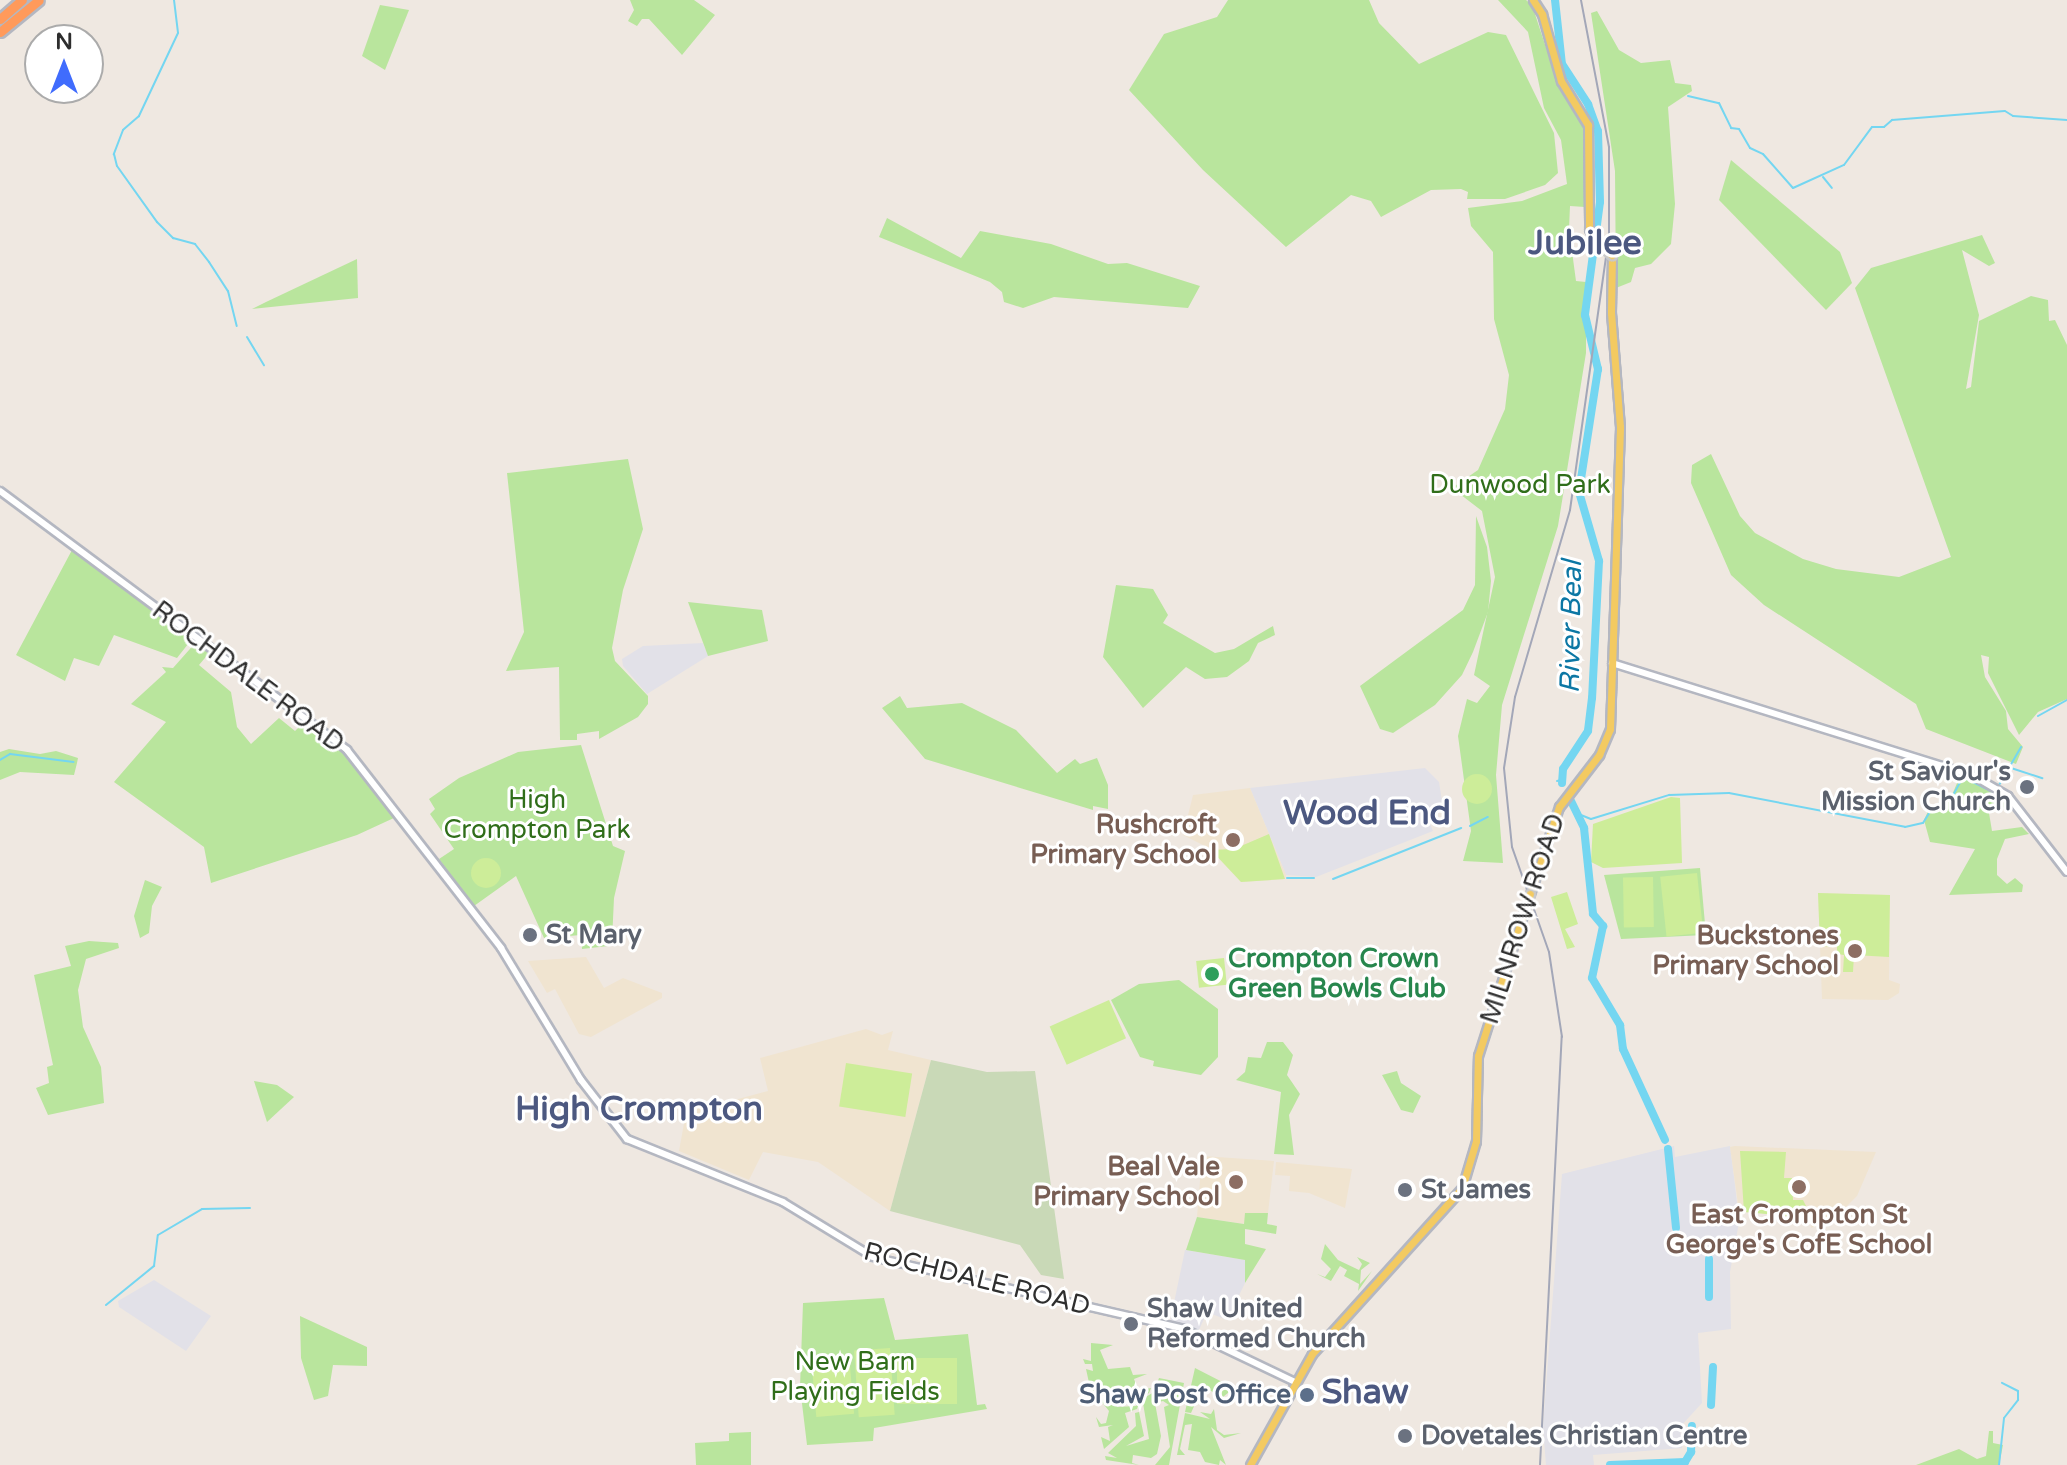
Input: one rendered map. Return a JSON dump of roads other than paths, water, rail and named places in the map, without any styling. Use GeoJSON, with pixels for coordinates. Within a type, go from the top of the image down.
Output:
{"type":"FeatureCollection","features":[{"type":"Feature","properties":{"kind":"highway"},"geometry":{"type":"LineString","coordinates":[[0,19],[22,0]]}},
{"type":"Feature","properties":{"kind":"highway"},"geometry":{"type":"LineString","coordinates":[[0,32],[39,0]]}},
{"type":"Feature","properties":{"kind":"main road","name":"MILNROW ROAD"},"geometry":{"type":"LineString","coordinates":[[1293,1381],[1462,1188],[1476,1141],[1478,1056],[1524,912],[1559,807],[1608,737],[1620,427],[1612,255],[1594,239],[1589,229],[1588,125],[1561,81],[1542,14],[1533,0]]}},
{"type":"Feature","properties":{"kind":"main road","name":"ROCHDALE ROAD"},"geometry":{"type":"LineString","coordinates":[[0,491],[347,750],[501,948],[581,1080],[627,1139],[772,1197],[873,1257],[1184,1329],[1293,1381]]}},
{"type":"Feature","properties":{"kind":"main road"},"geometry":{"type":"LineString","coordinates":[[1612,663],[1984,781],[2008,796],[2067,872]]}},
{"type":"Feature","properties":{"kind":"main road"},"geometry":{"type":"LineString","coordinates":[[1250,1465],[1293,1381]]}},
{"type":"Feature","properties":{"kind":"waterway"},"geometry":{"type":"LineString","coordinates":[[174,0],[178,33],[139,116],[123,130],[114,154],[117,166],[157,222],[173,238],[195,244],[209,262],[228,291],[237,326]]}},
{"type":"Feature","properties":{"kind":"waterway","name":"River Beal"},"geometry":{"type":"LineString","coordinates":[[1555,0],[1562,64],[1588,104],[1598,131],[1600,202],[1585,315],[1598,369],[1579,492],[1599,561],[1592,698],[1588,731],[1563,769],[1562,783]]}},
{"type":"Feature","properties":{"kind":"waterway"},"geometry":{"type":"LineString","coordinates":[[1688,96],[1719,103],[1731,128],[1739,129],[1750,148],[1763,154],[1793,188],[1844,165],[1872,127],[1884,127],[1892,120],[2005,111],[2013,116],[2067,120]]}},
{"type":"Feature","properties":{"kind":"waterway"},"geometry":{"type":"LineString","coordinates":[[1823,177],[1832,188]]}},
{"type":"Feature","properties":{"kind":"waterway"},"geometry":{"type":"LineString","coordinates":[[247,337],[264,365]]}},
{"type":"Feature","properties":{"kind":"waterway"},"geometry":{"type":"LineString","coordinates":[[2038,716],[2067,700]]}},
{"type":"Feature","properties":{"kind":"waterway"},"geometry":{"type":"LineString","coordinates":[[1999,785],[2021,747]]}},
{"type":"Feature","properties":{"kind":"waterway"},"geometry":{"type":"LineString","coordinates":[[0,760],[10,754],[74,762]]}},
{"type":"Feature","properties":{"kind":"waterway"},"geometry":{"type":"LineString","coordinates":[[2011,768],[2042,778]]}},
{"type":"Feature","properties":{"kind":"waterway"},"geometry":{"type":"LineString","coordinates":[[1576,813],[1591,819],[1669,795],[1729,793],[1905,827],[1923,823],[1933,807],[1952,797],[1963,777],[1993,792]]}},
{"type":"Feature","properties":{"kind":"waterway","name":"River Beal"},"geometry":{"type":"LineString","coordinates":[[1557,781],[1561,780]]}},
{"type":"Feature","properties":{"kind":"waterway","name":"River Beal"},"geometry":{"type":"LineString","coordinates":[[1571,801],[1584,828],[1593,914],[1603,926],[1592,978],[1620,1025],[1623,1049],[1665,1140]]}},
{"type":"Feature","properties":{"kind":"waterway"},"geometry":{"type":"LineString","coordinates":[[1470,826],[1488,817]]}},
{"type":"Feature","properties":{"kind":"waterway"},"geometry":{"type":"LineString","coordinates":[[1333,879],[1461,828]]}},
{"type":"Feature","properties":{"kind":"waterway"},"geometry":{"type":"LineString","coordinates":[[1287,878],[1314,878]]}},
{"type":"Feature","properties":{"kind":"waterway","name":"River Beal"},"geometry":{"type":"LineString","coordinates":[[1668,1149],[1676,1228]]}},
{"type":"Feature","properties":{"kind":"waterway"},"geometry":{"type":"LineString","coordinates":[[106,1305],[154,1266],[158,1235],[202,1209],[250,1208]]}},
{"type":"Feature","properties":{"kind":"waterway","name":"River Beal"},"geometry":{"type":"LineString","coordinates":[[1709,1259],[1709,1297]]}},
{"type":"Feature","properties":{"kind":"waterway","name":"River Beal"},"geometry":{"type":"LineString","coordinates":[[1711,1405],[1713,1367]]}},
{"type":"Feature","properties":{"kind":"waterway"},"geometry":{"type":"LineString","coordinates":[[1999,1465],[2004,1418],[2018,1400],[2018,1391],[2002,1383]]}},
{"type":"Feature","properties":{"kind":"waterway","name":"River Beal"},"geometry":{"type":"LineString","coordinates":[[1610,1465],[1685,1462],[1691,1452],[1692,1426]]}},
{"type":"Feature","properties":{"kind":"tram line"},"geometry":{"type":"LineString","coordinates":[[1540,1465],[1562,1037],[1549,952],[1512,847],[1504,768],[1515,697],[1570,510],[1609,236],[1609,147],[1581,0]]}},
{"type":"Feature","properties":{"kind":"place","name":"St Saviour's Mission Church"},"geometry":{"type":"Point","coordinates":[2027,787]}},
{"type":"Feature","properties":{"kind":"place","name":"Rushcroft Primary School"},"geometry":{"type":"Point","coordinates":[1233,840]}},
{"type":"Feature","properties":{"kind":"place","name":"St Mary"},"geometry":{"type":"Point","coordinates":[530,935]}},
{"type":"Feature","properties":{"kind":"place","name":"Buckstones Primary School"},"geometry":{"type":"Point","coordinates":[1855,951]}},
{"type":"Feature","properties":{"kind":"place","name":"Crompton Crown Green Bowls Club"},"geometry":{"type":"Point","coordinates":[1212,974]}},
{"type":"Feature","properties":{"kind":"place","name":"Beal Vale Primary School"},"geometry":{"type":"Point","coordinates":[1236,1182]}},
{"type":"Feature","properties":{"kind":"place","name":"East Crompton St George's CofE School"},"geometry":{"type":"Point","coordinates":[1799,1187]}},
{"type":"Feature","properties":{"kind":"place","name":"St James"},"geometry":{"type":"Point","coordinates":[1405,1190]}},
{"type":"Feature","properties":{"kind":"place","name":"Shaw United Reformed Church"},"geometry":{"type":"Point","coordinates":[1131,1324]}},
{"type":"Feature","properties":{"kind":"place","name":"Shaw Post Office"},"geometry":{"type":"Point","coordinates":[1307,1395]}},
{"type":"Feature","properties":{"kind":"place","name":"Dovetales Christian Centre"},"geometry":{"type":"Point","coordinates":[1405,1436]}},
{"type":"Feature","properties":{"kind":"district","name":"Jubilee"},"geometry":{"type":"Point","coordinates":[1585,244]}},
{"type":"Feature","properties":{"kind":"district","name":"Wood End"},"geometry":{"type":"Point","coordinates":[1367,814]}},
{"type":"Feature","properties":{"kind":"district","name":"High Crompton"},"geometry":{"type":"Point","coordinates":[639,1110]}},
{"type":"Feature","properties":{"kind":"district","name":"Shaw"},"geometry":{"type":"Point","coordinates":[1365,1393]}},
{"type":"Feature","properties":{"kind":"park label","name":"Dunwood Park"},"geometry":{"type":"Point","coordinates":[1520,485]}},
{"type":"Feature","properties":{"kind":"park label","name":"High Crompton Park"},"geometry":{"type":"Point","coordinates":[537,815]}},
{"type":"Feature","properties":{"kind":"park label","name":"New Barn Playing Fields"},"geometry":{"type":"Point","coordinates":[855,1377]}}]}
